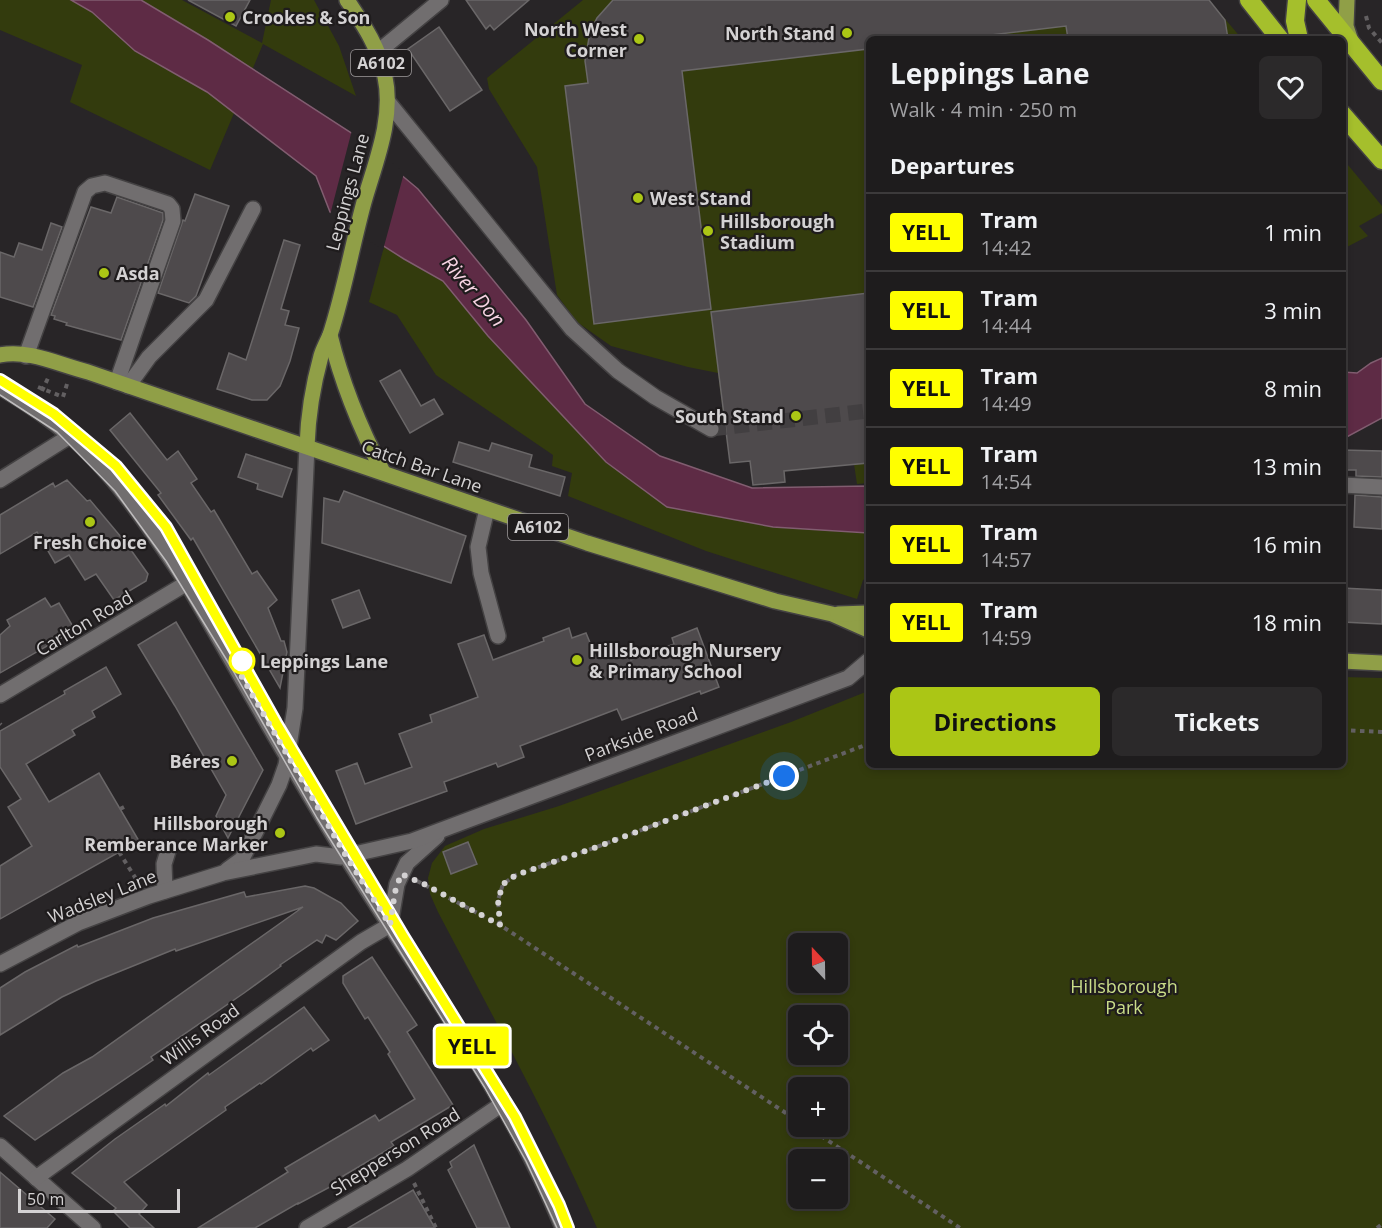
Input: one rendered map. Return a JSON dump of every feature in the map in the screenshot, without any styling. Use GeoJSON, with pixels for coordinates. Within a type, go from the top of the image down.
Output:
{"type":"FeatureCollection","features":[{"type":"Feature","properties":{"kind":"highway"},"geometry":{"type":"LineString","coordinates":[[1249,0],[1279,36]]}},
{"type":"Feature","properties":{"kind":"highway"},"geometry":{"type":"LineString","coordinates":[[1297,0],[1295,21],[1298,36]]}},
{"type":"Feature","properties":{"kind":"highway"},"geometry":{"type":"LineString","coordinates":[[1316,0],[1382,81]]}},
{"type":"Feature","properties":{"kind":"highway"},"geometry":{"type":"LineString","coordinates":[[1346,119],[1382,160]]}},
{"type":"Feature","properties":{"kind":"main road","name":"Leppings Lane"},"geometry":{"type":"LineString","coordinates":[[307,446],[308,420],[315,384],[384,134],[388,102],[386,78],[378,52],[347,0]]}},
{"type":"Feature","properties":{"kind":"main road"},"geometry":{"type":"LineString","coordinates":[[1347,0],[1346,26],[1351,41]]}},
{"type":"Feature","properties":{"kind":"main road","name":"A6102"},"geometry":{"type":"LineString","coordinates":[[330,335],[339,371],[350,401],[383,472]]}},
{"type":"Feature","properties":{"kind":"main road","name":"Catch Bar Lane"},"geometry":{"type":"LineString","coordinates":[[3,351],[56,362],[664,568],[775,601],[832,614],[866,629]]}},
{"type":"Feature","properties":{"kind":"main road","name":"Catch Bar Lane"},"geometry":{"type":"LineString","coordinates":[[832,614],[861,614]]}},
{"type":"Feature","properties":{"kind":"main road"},"geometry":{"type":"LineString","coordinates":[[1346,661],[1382,663]]}},
{"type":"Feature","properties":{"kind":"street"},"geometry":{"type":"LineString","coordinates":[[378,52],[441,0]]}},
{"type":"Feature","properties":{"kind":"street"},"geometry":{"type":"LineString","coordinates":[[388,102],[572,329],[618,371],[655,397],[711,429]]}},
{"type":"Feature","properties":{"kind":"street"},"geometry":{"type":"LineString","coordinates":[[26,356],[86,192],[92,186],[105,183],[168,204],[172,209],[173,221],[122,384]]}},
{"type":"Feature","properties":{"kind":"street"},"geometry":{"type":"LineString","coordinates":[[122,384],[206,300],[253,209]]}},
{"type":"Feature","properties":{"kind":"street"},"geometry":{"type":"LineString","coordinates":[[0,387],[34,408],[70,436],[124,495],[187,583],[346,856],[480,1066],[526,1150],[563,1228]]}},
{"type":"Feature","properties":{"kind":"street"},"geometry":{"type":"LineString","coordinates":[[0,480],[70,436]]}},
{"type":"Feature","properties":{"kind":"street","name":"Leppings Lane"},"geometry":{"type":"LineString","coordinates":[[288,758],[295,708],[307,446]]}},
{"type":"Feature","properties":{"kind":"street"},"geometry":{"type":"LineString","coordinates":[[1346,485],[1382,488]]}},
{"type":"Feature","properties":{"kind":"street"},"geometry":{"type":"LineString","coordinates":[[487,509],[478,547],[481,573],[498,636]]}},
{"type":"Feature","properties":{"kind":"street","name":"Carlton Road"},"geometry":{"type":"LineString","coordinates":[[0,695],[187,583]]}},
{"type":"Feature","properties":{"kind":"street","name":"Parkside Road"},"geometry":{"type":"LineString","coordinates":[[848,678],[866,663]]}},
{"type":"Feature","properties":{"kind":"street","name":"Parkside Road"},"geometry":{"type":"LineString","coordinates":[[346,856],[412,841],[866,672]]}},
{"type":"Feature","properties":{"kind":"street","name":"Wadsley Lane"},"geometry":{"type":"LineString","coordinates":[[223,873],[242,859],[270,806],[288,758]]}},
{"type":"Feature","properties":{"kind":"street","name":"Parkside Road"},"geometry":{"type":"LineString","coordinates":[[390,925],[395,892],[407,863],[448,827]]}},
{"type":"Feature","properties":{"kind":"street"},"geometry":{"type":"LineString","coordinates":[[165,891],[164,864],[168,851]]}},
{"type":"Feature","properties":{"kind":"street","name":"Wadsley Lane"},"geometry":{"type":"LineString","coordinates":[[0,964],[78,923],[165,891],[223,873],[316,854],[346,856]]}},
{"type":"Feature","properties":{"kind":"street","name":"Willis Road"},"geometry":{"type":"LineString","coordinates":[[36,1178],[342,956],[390,925]]}},
{"type":"Feature","properties":{"kind":"street","name":"Shepperson Road"},"geometry":{"type":"LineString","coordinates":[[307,1228],[407,1169],[502,1104]]}},
{"type":"Feature","properties":{"kind":"street"},"geometry":{"type":"LineString","coordinates":[[0,1146],[93,1228]]}},
{"type":"Feature","properties":{"kind":"path"},"geometry":{"type":"LineString","coordinates":[[1364,8],[1369,28],[1382,43]]}},
{"type":"Feature","properties":{"kind":"path"},"geometry":{"type":"LineString","coordinates":[[34,408],[56,362]]}},
{"type":"Feature","properties":{"kind":"path"},"geometry":{"type":"LineString","coordinates":[[16,396],[25,382],[63,397],[72,368]]}},
{"type":"Feature","properties":{"kind":"path"},"geometry":{"type":"LineString","coordinates":[[1346,730],[1382,732]]}},
{"type":"Feature","properties":{"kind":"path"},"geometry":{"type":"LineString","coordinates":[[500,925],[498,900],[503,884],[516,875],[594,848],[866,745]]}},
{"type":"Feature","properties":{"kind":"path"},"geometry":{"type":"LineString","coordinates":[[120,809],[128,805]]}},
{"type":"Feature","properties":{"kind":"path"},"geometry":{"type":"LineString","coordinates":[[119,852],[133,872]]}},
{"type":"Feature","properties":{"kind":"path"},"geometry":{"type":"LineString","coordinates":[[401,874],[500,925],[788,1114]]}},
{"type":"Feature","properties":{"kind":"path"},"geometry":{"type":"LineString","coordinates":[[823,1137],[960,1228]]}},
{"type":"Feature","properties":{"kind":"path"},"geometry":{"type":"LineString","coordinates":[[407,1169],[436,1228]]}},
{"type":"Feature","properties":{"kind":"path"},"geometry":{"type":"LineString","coordinates":[[1377,1228],[1382,1224]]}},
{"type":"Feature","properties":{"kind":"green space"},"geometry":{"type":"Polygon","coordinates":[[[0,0],[182,0],[262,43],[271,0],[314,0],[339,46],[356,96],[263,44],[210,170],[70,102],[82,65],[0,30],[0,0]]]}},
{"type":"Feature","properties":{"kind":"green space","name":"Hillsborough Stadium"},"geometry":{"type":"Polygon","coordinates":[[[583,0],[1209,0],[1239,36],[866,36],[866,483],[857,484],[854,464],[784,471],[785,482],[753,485],[750,461],[730,463],[718,373],[611,346],[577,322],[557,295],[537,167],[489,89],[487,78],[583,0]]]}},
{"type":"Feature","properties":{"kind":"green space"},"geometry":{"type":"Polygon","coordinates":[[[1346,163],[1382,206],[1382,213],[1359,226],[1368,236],[1346,247],[1346,163]]]}},
{"type":"Feature","properties":{"kind":"green space"},"geometry":{"type":"Polygon","coordinates":[[[384,247],[443,281],[488,336],[606,462],[667,507],[773,527],[866,533],[866,578],[863,580],[857,599],[706,551],[568,496],[572,473],[552,466],[553,455],[436,375],[397,315],[369,302],[384,247]]]}},
{"type":"Feature","properties":{"kind":"green space","name":"Hillsborough Park"},"geometry":{"type":"Polygon","coordinates":[[[1346,677],[1382,678],[1382,1228],[597,1228],[541,1108],[438,912],[430,894],[428,878],[432,863],[445,846],[484,829],[559,806],[791,722],[866,692],[866,768],[1346,768],[1346,677]]]}},
{"type":"Feature","properties":{"kind":"water","name":"River Don"},"geometry":{"type":"Polygon","coordinates":[[[71,0],[141,0],[208,40],[350,132],[418,189],[526,320],[585,404],[660,456],[752,488],[866,486],[866,533],[773,527],[667,507],[606,462],[488,336],[443,281],[330,212],[316,176],[207,92],[135,51],[92,12],[71,0]]]}},
{"type":"Feature","properties":{"kind":"water"},"geometry":{"type":"Polygon","coordinates":[[[1382,358],[1382,418],[1346,437],[1346,372],[1357,373],[1382,358]]]}},
{"type":"Feature","properties":{"kind":"pier"},"geometry":{"type":"Polygon","coordinates":[[[352,130],[404,173],[383,250],[330,215],[352,130]]]}},
{"type":"Feature","properties":{"kind":"building","name":"Crookes & Son"},"geometry":{"type":"Polygon","coordinates":[[[188,0],[250,0],[236,26],[188,0]]]}},
{"type":"Feature","properties":{"kind":"building"},"geometry":{"type":"Polygon","coordinates":[[[466,0],[529,0],[494,30],[490,25],[486,29],[466,0]]]}},
{"type":"Feature","properties":{"kind":"building"},"geometry":{"type":"Polygon","coordinates":[[[613,0],[1209,0],[1225,20],[1228,36],[1068,36],[1066,26],[982,36],[866,36],[866,49],[682,71],[711,309],[594,324],[565,86],[588,83],[585,61],[590,32],[597,18],[613,0]]]}},
{"type":"Feature","properties":{"kind":"building"},"geometry":{"type":"Polygon","coordinates":[[[439,27],[482,90],[450,111],[408,49],[439,27]]]}},
{"type":"Feature","properties":{"kind":"building"},"geometry":{"type":"Polygon","coordinates":[[[195,194],[229,206],[196,296],[189,303],[158,293],[183,220],[185,221],[195,194]]]}},
{"type":"Feature","properties":{"kind":"building","name":"Asda"},"geometry":{"type":"Polygon","coordinates":[[[117,197],[163,213],[163,220],[121,340],[66,325],[67,323],[54,319],[55,316],[51,315],[91,207],[111,213],[117,197]]]}},
{"type":"Feature","properties":{"kind":"building"},"geometry":{"type":"Polygon","coordinates":[[[51,223],[62,227],[33,307],[0,297],[0,252],[14,257],[19,243],[42,250],[51,223]]]}},
{"type":"Feature","properties":{"kind":"building"},"geometry":{"type":"Polygon","coordinates":[[[284,240],[300,245],[281,309],[289,311],[285,325],[299,328],[280,386],[267,400],[252,400],[217,389],[229,353],[246,360],[284,240]]]}},
{"type":"Feature","properties":{"kind":"building","name":"South Stand"},"geometry":{"type":"Polygon","coordinates":[[[866,293],[866,463],[784,471],[785,482],[753,485],[750,461],[730,463],[711,312],[866,293]]]}},
{"type":"Feature","properties":{"kind":"building"},"geometry":{"type":"Polygon","coordinates":[[[400,370],[421,406],[434,399],[443,414],[410,433],[380,381],[400,370]]]}},
{"type":"Feature","properties":{"kind":"building"},"geometry":{"type":"Polygon","coordinates":[[[130,413],[167,460],[178,451],[197,479],[191,483],[211,512],[214,510],[252,574],[257,571],[277,600],[268,608],[287,652],[280,688],[193,538],[191,540],[158,495],[161,493],[110,430],[130,413]]]}},
{"type":"Feature","properties":{"kind":"building"},"geometry":{"type":"Polygon","coordinates":[[[459,442],[489,451],[492,443],[532,455],[529,467],[565,477],[560,496],[453,462],[459,442]]]}},
{"type":"Feature","properties":{"kind":"building"},"geometry":{"type":"Polygon","coordinates":[[[1346,450],[1382,451],[1382,477],[1356,476],[1356,470],[1346,470],[1346,450]]]}},
{"type":"Feature","properties":{"kind":"building"},"geometry":{"type":"Polygon","coordinates":[[[246,454],[292,469],[282,497],[257,489],[258,484],[238,477],[246,454]]]}},
{"type":"Feature","properties":{"kind":"building"},"geometry":{"type":"Polygon","coordinates":[[[67,480],[87,501],[90,500],[126,543],[148,574],[146,581],[114,600],[96,574],[85,580],[69,555],[55,563],[37,532],[0,554],[0,515],[53,483],[55,487],[67,480]]]}},
{"type":"Feature","properties":{"kind":"building"},"geometry":{"type":"Polygon","coordinates":[[[344,491],[466,536],[451,583],[322,543],[324,498],[339,502],[344,491]]]}},
{"type":"Feature","properties":{"kind":"building"},"geometry":{"type":"Polygon","coordinates":[[[1355,495],[1382,497],[1382,529],[1354,527],[1355,495]]]}},
{"type":"Feature","properties":{"kind":"building"},"geometry":{"type":"Polygon","coordinates":[[[1346,588],[1382,590],[1382,624],[1346,622],[1346,588]]]}},
{"type":"Feature","properties":{"kind":"building"},"geometry":{"type":"Polygon","coordinates":[[[359,590],[370,618],[343,628],[332,600],[359,590]]]}},
{"type":"Feature","properties":{"kind":"building"},"geometry":{"type":"Polygon","coordinates":[[[45,598],[51,607],[59,603],[75,630],[0,673],[0,635],[10,626],[7,620],[45,598]]]}},
{"type":"Feature","properties":{"kind":"building"},"geometry":{"type":"Polygon","coordinates":[[[176,622],[263,770],[228,838],[216,816],[226,795],[138,645],[176,622]]]}},
{"type":"Feature","properties":{"kind":"building"},"geometry":{"type":"Polygon","coordinates":[[[569,628],[572,638],[586,633],[596,657],[626,646],[631,660],[674,644],[672,638],[697,628],[719,687],[701,694],[700,691],[622,720],[617,709],[520,746],[524,757],[498,767],[496,763],[444,782],[447,791],[356,824],[336,771],[357,763],[365,784],[412,767],[399,734],[432,722],[430,715],[478,697],[458,644],[484,635],[493,660],[544,641],[543,638],[569,628]]]}},
{"type":"Feature","properties":{"kind":"building"},"geometry":{"type":"Polygon","coordinates":[[[106,667],[121,694],[92,711],[95,717],[72,730],[75,735],[26,764],[49,802],[99,773],[139,841],[0,919],[0,866],[32,846],[8,807],[21,799],[0,767],[0,731],[65,694],[64,691],[106,667]]]}},
{"type":"Feature","properties":{"kind":"building"},"geometry":{"type":"Polygon","coordinates":[[[468,842],[477,864],[451,874],[443,852],[468,842]]]}},
{"type":"Feature","properties":{"kind":"building"},"geometry":{"type":"Polygon","coordinates":[[[305,886],[314,888],[341,903],[358,921],[336,940],[326,935],[322,943],[317,940],[280,965],[244,993],[151,1057],[153,1060],[35,1140],[4,1116],[63,1073],[92,1057],[303,907],[176,951],[175,949],[96,981],[62,997],[0,1035],[0,988],[77,945],[78,947],[153,918],[244,892],[246,897],[305,886]]]}},
{"type":"Feature","properties":{"kind":"building"},"geometry":{"type":"Polygon","coordinates":[[[372,957],[417,1025],[407,1032],[453,1105],[391,1142],[394,1146],[343,1176],[345,1179],[255,1228],[198,1228],[288,1172],[285,1168],[375,1115],[379,1121],[415,1099],[388,1054],[390,1052],[368,1017],[365,1019],[343,983],[343,976],[372,957]]]}},
{"type":"Feature","properties":{"kind":"building"},"geometry":{"type":"Polygon","coordinates":[[[304,1007],[329,1040],[313,1051],[311,1048],[225,1107],[226,1110],[124,1182],[147,1205],[139,1214],[154,1228],[130,1228],[113,1211],[116,1208],[72,1173],[115,1139],[165,1104],[166,1106],[208,1073],[209,1075],[304,1007]]]}},
{"type":"Feature","properties":{"kind":"building"},"geometry":{"type":"Polygon","coordinates":[[[474,1145],[510,1228],[477,1228],[448,1170],[452,1167],[450,1162],[474,1145]]]}},
{"type":"Feature","properties":{"kind":"building"},"geometry":{"type":"Polygon","coordinates":[[[0,1172],[55,1219],[47,1228],[0,1228],[0,1172]]]}},
{"type":"Feature","properties":{"kind":"building"},"geometry":{"type":"Polygon","coordinates":[[[413,1190],[435,1228],[348,1228],[413,1190]]]}},
{"type":"Feature","properties":{"kind":"tunnel"},"geometry":{"type":"LineString","coordinates":[[711,429],[866,411]]}},
{"type":"Feature","properties":{"kind":"tram line"},"geometry":{"type":"LineString","coordinates":[[0,380],[54,414],[116,466],[166,527],[276,723],[348,845],[515,1117],[568,1228]]}},
{"type":"Feature","properties":{"kind":"tram line","name":"YELL"},"geometry":{"type":"LineString","coordinates":[[0,380],[54,414],[116,466],[166,527],[276,723],[348,845],[515,1117],[568,1228]]}},
{"type":"Feature","properties":{"kind":"tram line"},"geometry":{"type":"LineString","coordinates":[[0,395],[57,432],[115,491],[166,561],[231,667],[317,818],[485,1088],[526,1161],[557,1228]]}},
{"type":"Feature","properties":{"kind":"place","name":"Crookes & Son"},"geometry":{"type":"Point","coordinates":[230,17]}},
{"type":"Feature","properties":{"kind":"place","name":"North Stand"},"geometry":{"type":"Point","coordinates":[847,33]}},
{"type":"Feature","properties":{"kind":"place","name":"North West Corner"},"geometry":{"type":"Point","coordinates":[639,39]}},
{"type":"Feature","properties":{"kind":"place","name":"West Stand"},"geometry":{"type":"Point","coordinates":[638,198]}},
{"type":"Feature","properties":{"kind":"place","name":"Hillsborough Stadium"},"geometry":{"type":"Point","coordinates":[708,231]}},
{"type":"Feature","properties":{"kind":"place","name":"Asda"},"geometry":{"type":"Point","coordinates":[104,273]}},
{"type":"Feature","properties":{"kind":"place","name":"South Stand"},"geometry":{"type":"Point","coordinates":[796,416]}},
{"type":"Feature","properties":{"kind":"place","name":"Fresh Choice"},"geometry":{"type":"Point","coordinates":[90,522]}},
{"type":"Feature","properties":{"kind":"place","name":"Hillsborough Nursery & Primary School"},"geometry":{"type":"Point","coordinates":[577,660]}},
{"type":"Feature","properties":{"kind":"place","name":"Leppings Lane"},"geometry":{"type":"Point","coordinates":[242,661]}},
{"type":"Feature","properties":{"kind":"place","name":"Béres"},"geometry":{"type":"Point","coordinates":[232,761]}},
{"type":"Feature","properties":{"kind":"place","name":"Hillsborough Remberance Marker"},"geometry":{"type":"Point","coordinates":[280,833]}},
{"type":"Feature","properties":{"kind":"route"},"geometry":{"type":"LineString","coordinates":[[242,661],[235,665],[346,856],[390,925],[395,892],[401,874],[500,925],[498,900],[503,884],[516,875],[784,776]]}}]}
